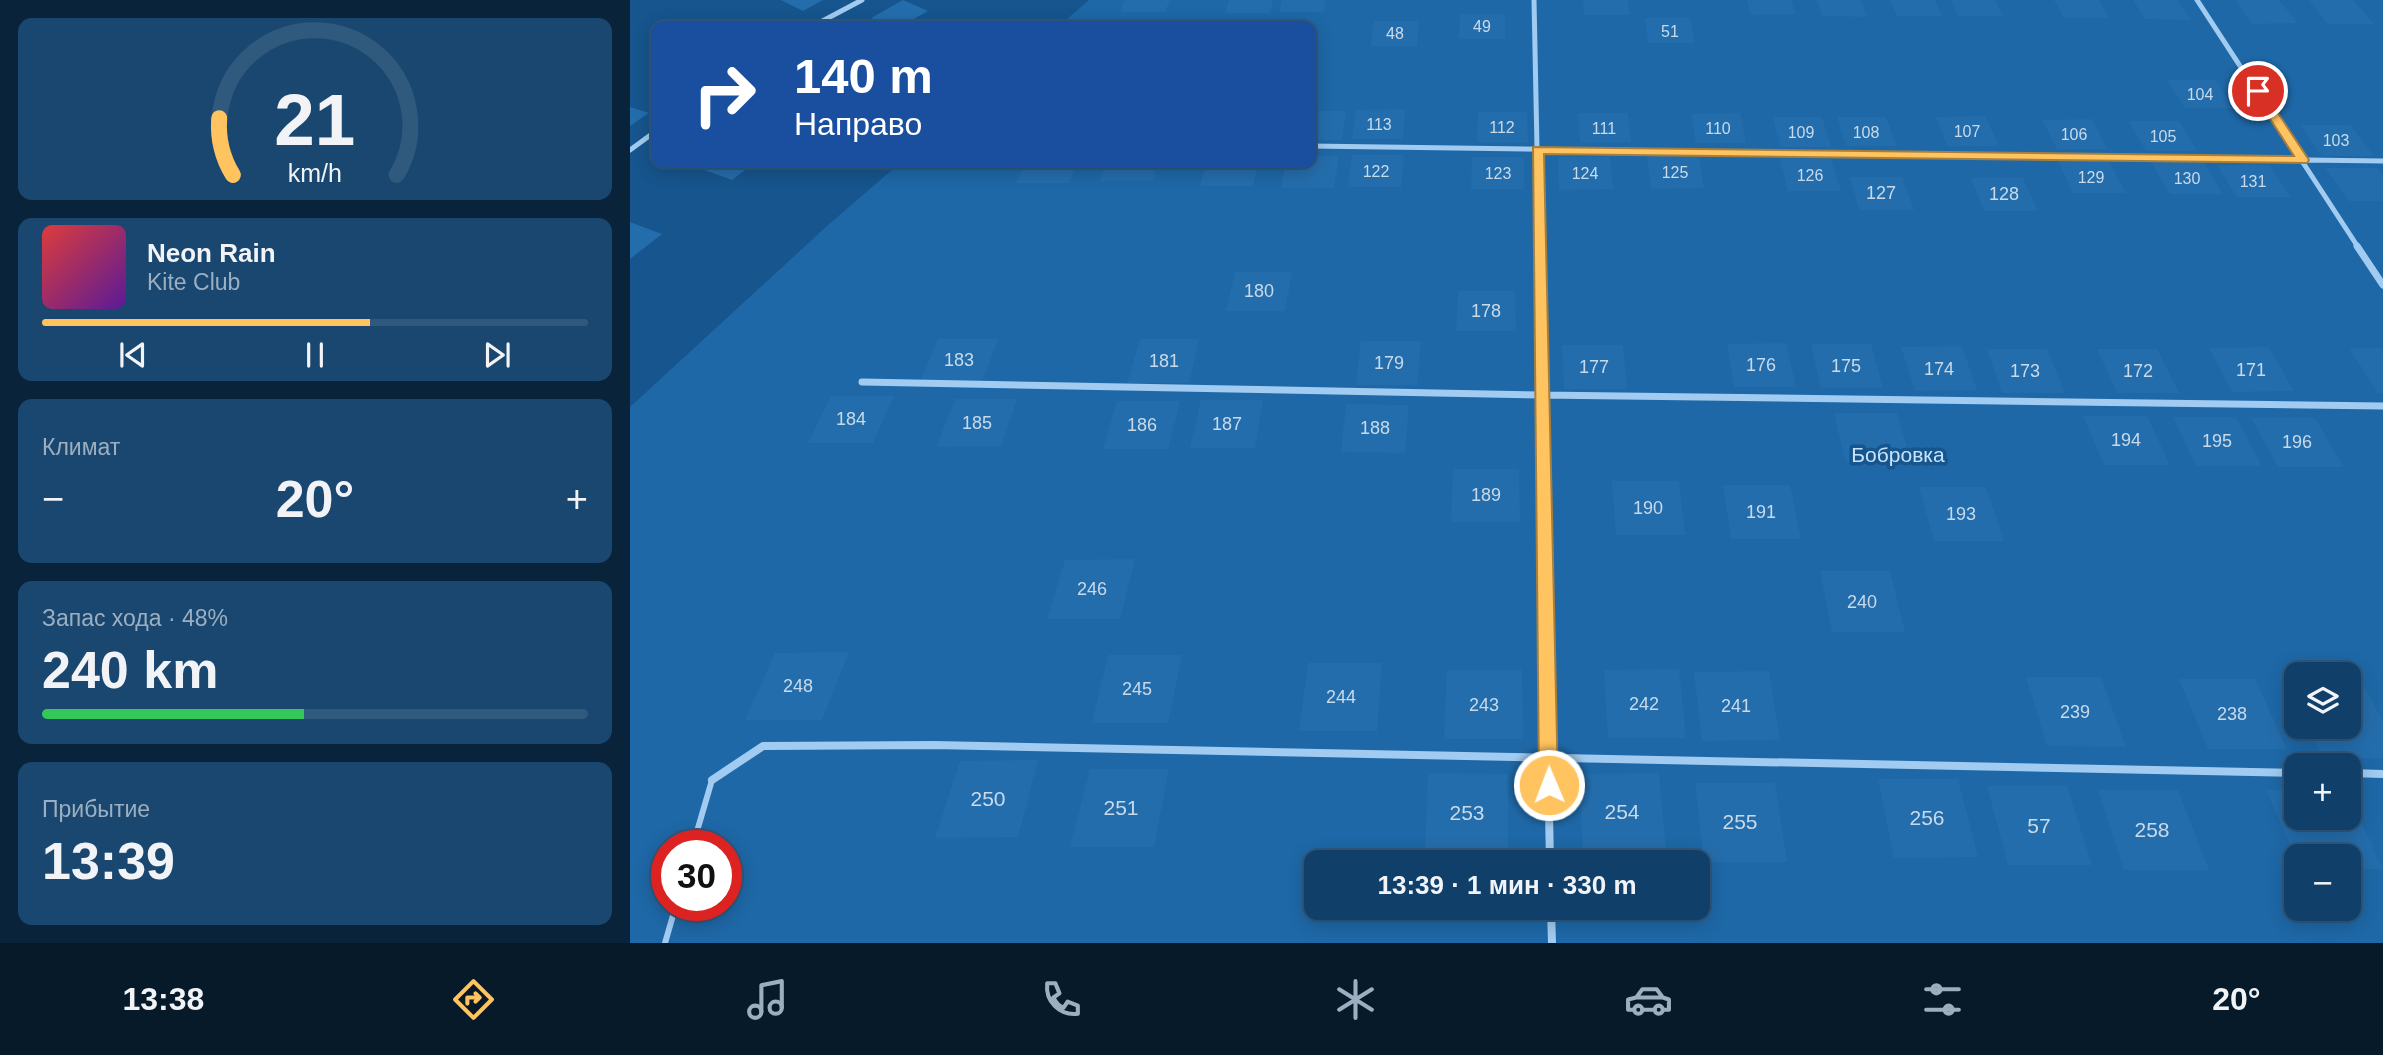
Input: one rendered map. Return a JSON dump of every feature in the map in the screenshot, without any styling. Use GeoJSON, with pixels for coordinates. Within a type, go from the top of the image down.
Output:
{"type":"FeatureCollection","features":[{"type":"Feature","properties":{"kind":"street"},"geometry":{"type":"LineString","coordinates":[[822,21],[862,0]]}},
{"type":"Feature","properties":{"kind":"street"},"geometry":{"type":"LineString","coordinates":[[1534,0],[1550,850]]}},
{"type":"Feature","properties":{"kind":"street"},"geometry":{"type":"LineString","coordinates":[[2197,0],[2383,285]]}},
{"type":"Feature","properties":{"kind":"street"},"geometry":{"type":"LineString","coordinates":[[630,150],[651,135]]}},
{"type":"Feature","properties":{"kind":"street"},"geometry":{"type":"LineString","coordinates":[[1316,146],[2383,161]]}},
{"type":"Feature","properties":{"kind":"street"},"geometry":{"type":"LineString","coordinates":[[862,382],[1541,395],[2383,406]]}},
{"type":"Feature","properties":{"kind":"street"},"geometry":{"type":"LineString","coordinates":[[712,780],[762,746],[934,745],[2284,773]]}},
{"type":"Feature","properties":{"kind":"street"},"geometry":{"type":"LineString","coordinates":[[2361,774],[2383,774]]}},
{"type":"Feature","properties":{"kind":"street"},"geometry":{"type":"LineString","coordinates":[[1551,920],[1552,943]]}},
{"type":"Feature","properties":{"kind":"lane"},"geometry":{"type":"LineString","coordinates":[[697,830],[712,780]]}},
{"type":"Feature","properties":{"kind":"lane"},"geometry":{"type":"LineString","coordinates":[[665,943],[671,921]]}},
{"type":"Feature","properties":{"kind":"green space","name":"Бобровка"},"geometry":{"type":"Polygon","coordinates":[[[1089,0],[2383,0],[2383,943],[630,943],[630,407],[828,225],[894,168],[1316,168],[1316,21],[1065,21],[1089,0]]]}},
{"type":"Feature","properties":{"kind":"building"},"geometry":{"type":"Polygon","coordinates":[[[781,0],[823,0],[803,11],[781,0]]]}},
{"type":"Feature","properties":{"kind":"building"},"geometry":{"type":"Polygon","coordinates":[[[903,0],[928,11],[910,21],[878,21],[871,18],[903,0]]]}},
{"type":"Feature","properties":{"kind":"building"},"geometry":{"type":"Polygon","coordinates":[[[1125,0],[1170,0],[1165,12],[1120,12],[1125,0]]]}},
{"type":"Feature","properties":{"kind":"building"},"geometry":{"type":"Polygon","coordinates":[[[1229,0],[1273,0],[1270,13],[1225,13],[1229,0]]]}},
{"type":"Feature","properties":{"kind":"building"},"geometry":{"type":"Polygon","coordinates":[[[1282,0],[1326,0],[1324,12],[1279,12],[1282,0]]]}},
{"type":"Feature","properties":{"kind":"building"},"geometry":{"type":"Polygon","coordinates":[[[1583,0],[1628,0],[1629,15],[1584,15],[1583,0]]]}},
{"type":"Feature","properties":{"kind":"building"},"geometry":{"type":"Polygon","coordinates":[[[1747,0],[1791,0],[1796,14],[1751,15],[1747,0]]]}},
{"type":"Feature","properties":{"kind":"building"},"geometry":{"type":"Polygon","coordinates":[[[1817,0],[1861,0],[1867,17],[1822,16],[1817,0]]]}},
{"type":"Feature","properties":{"kind":"building"},"geometry":{"type":"Polygon","coordinates":[[[1890,0],[1935,0],[1942,16],[1897,16],[1890,0]]]}},
{"type":"Feature","properties":{"kind":"building"},"geometry":{"type":"Polygon","coordinates":[[[1951,0],[1995,0],[2003,16],[1958,16],[1951,0]]]}},
{"type":"Feature","properties":{"kind":"building"},"geometry":{"type":"Polygon","coordinates":[[[2054,0],[2099,0],[2110,18],[2064,18],[2054,0]]]}},
{"type":"Feature","properties":{"kind":"building"},"geometry":{"type":"Polygon","coordinates":[[[2133,0],[2177,0],[2191,20],[2145,19],[2133,0]]]}},
{"type":"Feature","properties":{"kind":"building"},"geometry":{"type":"Polygon","coordinates":[[[2235,0],[2279,0],[2298,23],[2252,24],[2235,0]]]}},
{"type":"Feature","properties":{"kind":"building"},"geometry":{"type":"Polygon","coordinates":[[[2309,0],[2353,0],[2374,24],[2328,24],[2309,0]]]}},
{"type":"Feature","properties":{"kind":"building"},"geometry":{"type":"Polygon","coordinates":[[[1460,14],[1505,14],[1505,39],[1459,39],[1460,14]]]}},
{"type":"Feature","properties":{"kind":"building"},"geometry":{"type":"Polygon","coordinates":[[[1645,18],[1690,18],[1695,43],[1648,43],[1645,18]]]}},
{"type":"Feature","properties":{"kind":"building"},"geometry":{"type":"Polygon","coordinates":[[[1374,21],[1419,21],[1417,46],[1371,46],[1374,21]]]}},
{"type":"Feature","properties":{"kind":"building"},"geometry":{"type":"Polygon","coordinates":[[[2167,80],[2215,80],[2234,108],[2185,108],[2167,80]]]}},
{"type":"Feature","properties":{"kind":"building"},"geometry":{"type":"Polygon","coordinates":[[[630,107],[649,113],[630,126],[630,107]]]}},
{"type":"Feature","properties":{"kind":"building"},"geometry":{"type":"Polygon","coordinates":[[[1405,109],[1403,139],[1352,139],[1356,110],[1405,109]]]}},
{"type":"Feature","properties":{"kind":"building"},"geometry":{"type":"Polygon","coordinates":[[[1316,111],[1346,111],[1342,140],[1316,140],[1316,111]]]}},
{"type":"Feature","properties":{"kind":"building"},"geometry":{"type":"Polygon","coordinates":[[[1478,112],[1527,112],[1528,142],[1477,142],[1478,112]]]}},
{"type":"Feature","properties":{"kind":"building"},"geometry":{"type":"Polygon","coordinates":[[[1578,113],[1628,113],[1631,142],[1580,143],[1578,113]]]}},
{"type":"Feature","properties":{"kind":"building"},"geometry":{"type":"Polygon","coordinates":[[[1740,113],[1746,143],[1696,143],[1691,114],[1740,113]]]}},
{"type":"Feature","properties":{"kind":"building"},"geometry":{"type":"Polygon","coordinates":[[[1985,116],[1999,146],[1947,146],[1936,117],[1985,116]]]}},
{"type":"Feature","properties":{"kind":"building"},"geometry":{"type":"Polygon","coordinates":[[[1773,117],[1822,117],[1831,147],[1780,147],[1773,117]]]}},
{"type":"Feature","properties":{"kind":"building"},"geometry":{"type":"Polygon","coordinates":[[[1837,117],[1886,117],[1897,146],[1846,146],[1837,117]]]}},
{"type":"Feature","properties":{"kind":"building"},"geometry":{"type":"Polygon","coordinates":[[[2092,119],[2107,149],[2057,149],[2042,120],[2092,119]]]}},
{"type":"Feature","properties":{"kind":"building"},"geometry":{"type":"Polygon","coordinates":[[[2129,121],[2179,121],[2197,151],[2146,151],[2129,121]]]}},
{"type":"Feature","properties":{"kind":"building"},"geometry":{"type":"Polygon","coordinates":[[[2300,125],[2350,125],[2374,156],[2322,156],[2300,125]]]}},
{"type":"Feature","properties":{"kind":"building"},"geometry":{"type":"Polygon","coordinates":[[[1352,155],[1404,155],[1401,187],[1348,187],[1352,155]]]}},
{"type":"Feature","properties":{"kind":"building"},"geometry":{"type":"Polygon","coordinates":[[[1316,156],[1339,156],[1334,188],[1281,188],[1285,168],[1316,168],[1316,156]]]}},
{"type":"Feature","properties":{"kind":"building"},"geometry":{"type":"Polygon","coordinates":[[[1647,156],[1699,156],[1704,188],[1651,189],[1647,156]]]}},
{"type":"Feature","properties":{"kind":"building"},"geometry":{"type":"Polygon","coordinates":[[[1472,157],[1524,157],[1524,189],[1471,189],[1472,157]]]}},
{"type":"Feature","properties":{"kind":"building"},"geometry":{"type":"Polygon","coordinates":[[[1558,157],[1610,157],[1613,189],[1559,190],[1558,157]]]}},
{"type":"Feature","properties":{"kind":"building"},"geometry":{"type":"Polygon","coordinates":[[[1780,159],[1831,159],[1841,191],[1788,191],[1780,159]]]}},
{"type":"Feature","properties":{"kind":"building"},"geometry":{"type":"Polygon","coordinates":[[[2058,161],[2109,161],[2126,193],[2073,193],[2058,161]]]}},
{"type":"Feature","properties":{"kind":"building"},"geometry":{"type":"Polygon","coordinates":[[[2151,162],[2203,162],[2223,194],[2170,194],[2151,162]]]}},
{"type":"Feature","properties":{"kind":"building"},"geometry":{"type":"Polygon","coordinates":[[[2217,165],[2269,165],[2291,197],[2237,197],[2217,165]]]}},
{"type":"Feature","properties":{"kind":"building"},"geometry":{"type":"Polygon","coordinates":[[[699,168],[748,168],[732,180],[699,168]]]}},
{"type":"Feature","properties":{"kind":"building"},"geometry":{"type":"Polygon","coordinates":[[[1023,168],[1075,168],[1069,183],[1016,183],[1023,168]]]}},
{"type":"Feature","properties":{"kind":"building"},"geometry":{"type":"Polygon","coordinates":[[[1104,168],[1156,168],[1152,181],[1100,181],[1104,168]]]}},
{"type":"Feature","properties":{"kind":"building"},"geometry":{"type":"Polygon","coordinates":[[[1205,168],[1257,168],[1253,186],[1200,186],[1205,168]]]}},
{"type":"Feature","properties":{"kind":"building"},"geometry":{"type":"Polygon","coordinates":[[[2325,168],[2377,168],[2383,176],[2383,201],[2349,201],[2325,168]]]}},
{"type":"Feature","properties":{"kind":"building"},"geometry":{"type":"Polygon","coordinates":[[[1850,177],[1902,177],[1914,210],[1859,210],[1850,177]]]}},
{"type":"Feature","properties":{"kind":"building"},"geometry":{"type":"Polygon","coordinates":[[[1971,178],[2023,178],[2038,211],[1984,211],[1971,178]]]}},
{"type":"Feature","properties":{"kind":"building"},"geometry":{"type":"Polygon","coordinates":[[[630,222],[662,234],[630,259],[630,222]]]}},
{"type":"Feature","properties":{"kind":"building"},"geometry":{"type":"Polygon","coordinates":[[[1235,272],[1292,272],[1285,311],[1226,311],[1235,272]]]}},
{"type":"Feature","properties":{"kind":"building"},"geometry":{"type":"Polygon","coordinates":[[[1458,291],[1515,291],[1516,331],[1456,331],[1458,291]]]}},
{"type":"Feature","properties":{"kind":"building"},"geometry":{"type":"Polygon","coordinates":[[[938,339],[998,339],[982,382],[920,382],[938,339]]]}},
{"type":"Feature","properties":{"kind":"building"},"geometry":{"type":"Polygon","coordinates":[[[1140,339],[1199,339],[1189,383],[1127,383],[1140,339]]]}},
{"type":"Feature","properties":{"kind":"building"},"geometry":{"type":"Polygon","coordinates":[[[1361,341],[1421,341],[1417,385],[1356,385],[1361,341]]]}},
{"type":"Feature","properties":{"kind":"building"},"geometry":{"type":"Polygon","coordinates":[[[1786,343],[1796,387],[1734,387],[1727,344],[1786,343]]]}},
{"type":"Feature","properties":{"kind":"building"},"geometry":{"type":"Polygon","coordinates":[[[1811,344],[1871,344],[1883,388],[1821,388],[1811,344]]]}},
{"type":"Feature","properties":{"kind":"building"},"geometry":{"type":"Polygon","coordinates":[[[1562,345],[1623,345],[1627,389],[1564,389],[1562,345]]]}},
{"type":"Feature","properties":{"kind":"building"},"geometry":{"type":"Polygon","coordinates":[[[1962,346],[1977,390],[1915,391],[1901,347],[1962,346]]]}},
{"type":"Feature","properties":{"kind":"building"},"geometry":{"type":"Polygon","coordinates":[[[2269,347],[2294,391],[2232,392],[2209,348],[2269,347]]]}},
{"type":"Feature","properties":{"kind":"building"},"geometry":{"type":"Polygon","coordinates":[[[2349,348],[2383,348],[2383,393],[2378,393],[2349,348]]]}},
{"type":"Feature","properties":{"kind":"building"},"geometry":{"type":"Polygon","coordinates":[[[1987,349],[2047,349],[2065,393],[2002,393],[1987,349]]]}},
{"type":"Feature","properties":{"kind":"building"},"geometry":{"type":"Polygon","coordinates":[[[2097,349],[2157,349],[2179,393],[2117,393],[2097,349]]]}},
{"type":"Feature","properties":{"kind":"building"},"geometry":{"type":"Polygon","coordinates":[[[831,396],[894,396],[873,443],[808,443],[831,396]]]}},
{"type":"Feature","properties":{"kind":"building"},"geometry":{"type":"Polygon","coordinates":[[[955,399],[1017,399],[1001,446],[936,447],[955,399]]]}},
{"type":"Feature","properties":{"kind":"building"},"geometry":{"type":"Polygon","coordinates":[[[1201,400],[1263,400],[1255,448],[1190,448],[1201,400]]]}},
{"type":"Feature","properties":{"kind":"building"},"geometry":{"type":"Polygon","coordinates":[[[1117,401],[1180,401],[1168,449],[1103,449],[1117,401]]]}},
{"type":"Feature","properties":{"kind":"building"},"geometry":{"type":"Polygon","coordinates":[[[1346,404],[1409,405],[1405,453],[1341,452],[1346,404]]]}},
{"type":"Feature","properties":{"kind":"building"},"geometry":{"type":"Polygon","coordinates":[[[1834,413],[1897,413],[1911,461],[1845,461],[1834,413]]]}},
{"type":"Feature","properties":{"kind":"building"},"geometry":{"type":"Polygon","coordinates":[[[2083,416],[2147,416],[2170,465],[2104,465],[2083,416]]]}},
{"type":"Feature","properties":{"kind":"building"},"geometry":{"type":"Polygon","coordinates":[[[2173,417],[2236,417],[2262,466],[2196,466],[2173,417]]]}},
{"type":"Feature","properties":{"kind":"building"},"geometry":{"type":"Polygon","coordinates":[[[2251,418],[2315,418],[2344,467],[2278,467],[2251,418]]]}},
{"type":"Feature","properties":{"kind":"building"},"geometry":{"type":"Polygon","coordinates":[[[1453,469],[1519,469],[1520,522],[1451,522],[1453,469]]]}},
{"type":"Feature","properties":{"kind":"building"},"geometry":{"type":"Polygon","coordinates":[[[1612,481],[1679,481],[1685,535],[1616,535],[1612,481]]]}},
{"type":"Feature","properties":{"kind":"building"},"geometry":{"type":"Polygon","coordinates":[[[1723,485],[1790,485],[1801,539],[1731,539],[1723,485]]]}},
{"type":"Feature","properties":{"kind":"building"},"geometry":{"type":"Polygon","coordinates":[[[1919,487],[1986,487],[2004,541],[1934,541],[1919,487]]]}},
{"type":"Feature","properties":{"kind":"building"},"geometry":{"type":"Polygon","coordinates":[[[1135,559],[1120,619],[1047,619],[1065,560],[1135,559]]]}},
{"type":"Feature","properties":{"kind":"building"},"geometry":{"type":"Polygon","coordinates":[[[1820,571],[1890,571],[1905,632],[1832,632],[1820,571]]]}},
{"type":"Feature","properties":{"kind":"building"},"geometry":{"type":"Polygon","coordinates":[[[849,652],[822,720],[745,720],[775,653],[849,652]]]}},
{"type":"Feature","properties":{"kind":"building"},"geometry":{"type":"Polygon","coordinates":[[[1108,655],[1182,655],[1168,723],[1092,723],[1108,655]]]}},
{"type":"Feature","properties":{"kind":"building"},"geometry":{"type":"Polygon","coordinates":[[[1308,663],[1382,663],[1377,731],[1299,731],[1308,663]]]}},
{"type":"Feature","properties":{"kind":"building"},"geometry":{"type":"Polygon","coordinates":[[[1679,669],[1686,738],[1608,738],[1604,670],[1679,669]]]}},
{"type":"Feature","properties":{"kind":"building"},"geometry":{"type":"Polygon","coordinates":[[[1447,670],[1522,670],[1523,739],[1444,739],[1447,670]]]}},
{"type":"Feature","properties":{"kind":"building"},"geometry":{"type":"Polygon","coordinates":[[[1769,671],[1780,740],[1702,741],[1694,672],[1769,671]]]}},
{"type":"Feature","properties":{"kind":"building"},"geometry":{"type":"Polygon","coordinates":[[[2026,677],[2101,677],[2126,747],[2047,746],[2026,677]]]}},
{"type":"Feature","properties":{"kind":"building"},"geometry":{"type":"Polygon","coordinates":[[[2179,679],[2255,679],[2287,749],[2208,749],[2179,679]]]}},
{"type":"Feature","properties":{"kind":"building"},"geometry":{"type":"Polygon","coordinates":[[[2361,688],[2365,688],[2383,722],[2383,758],[2361,758],[2361,753],[2320,753],[2314,739],[2361,739],[2361,688]]]}},
{"type":"Feature","properties":{"kind":"building"},"geometry":{"type":"Polygon","coordinates":[[[1038,760],[1018,837],[935,838],[960,761],[1038,760]]]}},
{"type":"Feature","properties":{"kind":"building"},"geometry":{"type":"Polygon","coordinates":[[[1090,769],[1169,769],[1154,847],[1070,847],[1090,769]]]}},
{"type":"Feature","properties":{"kind":"building"},"geometry":{"type":"Polygon","coordinates":[[[1428,773],[1508,774],[1508,850],[1425,850],[1428,773]]]}},
{"type":"Feature","properties":{"kind":"building"},"geometry":{"type":"Polygon","coordinates":[[[1659,773],[1666,850],[1583,850],[1579,774],[1659,773]]]}},
{"type":"Feature","properties":{"kind":"building"},"geometry":{"type":"Polygon","coordinates":[[[1878,779],[1958,779],[1978,857],[1894,858],[1878,779]]]}},
{"type":"Feature","properties":{"kind":"building"},"geometry":{"type":"Polygon","coordinates":[[[1695,783],[1775,783],[1787,862],[1710,862],[1710,850],[1703,850],[1695,783]]]}},
{"type":"Feature","properties":{"kind":"building"},"geometry":{"type":"Polygon","coordinates":[[[1987,786],[2067,786],[2092,865],[2008,865],[1987,786]]]}},
{"type":"Feature","properties":{"kind":"building"},"geometry":{"type":"Polygon","coordinates":[[[2098,790],[2178,790],[2209,870],[2124,870],[2098,790]]]}},
{"type":"Feature","properties":{"kind":"building"},"geometry":{"type":"Polygon","coordinates":[[[2266,790],[2284,790],[2284,830],[2361,830],[2361,821],[2383,869],[2361,869],[2361,844],[2290,844],[2266,790]]]}},
{"type":"Feature","properties":{"kind":"route"},"geometry":{"type":"LineString","coordinates":[[1549,785],[1538,150],[2303,160],[2258,91]]}}]}
